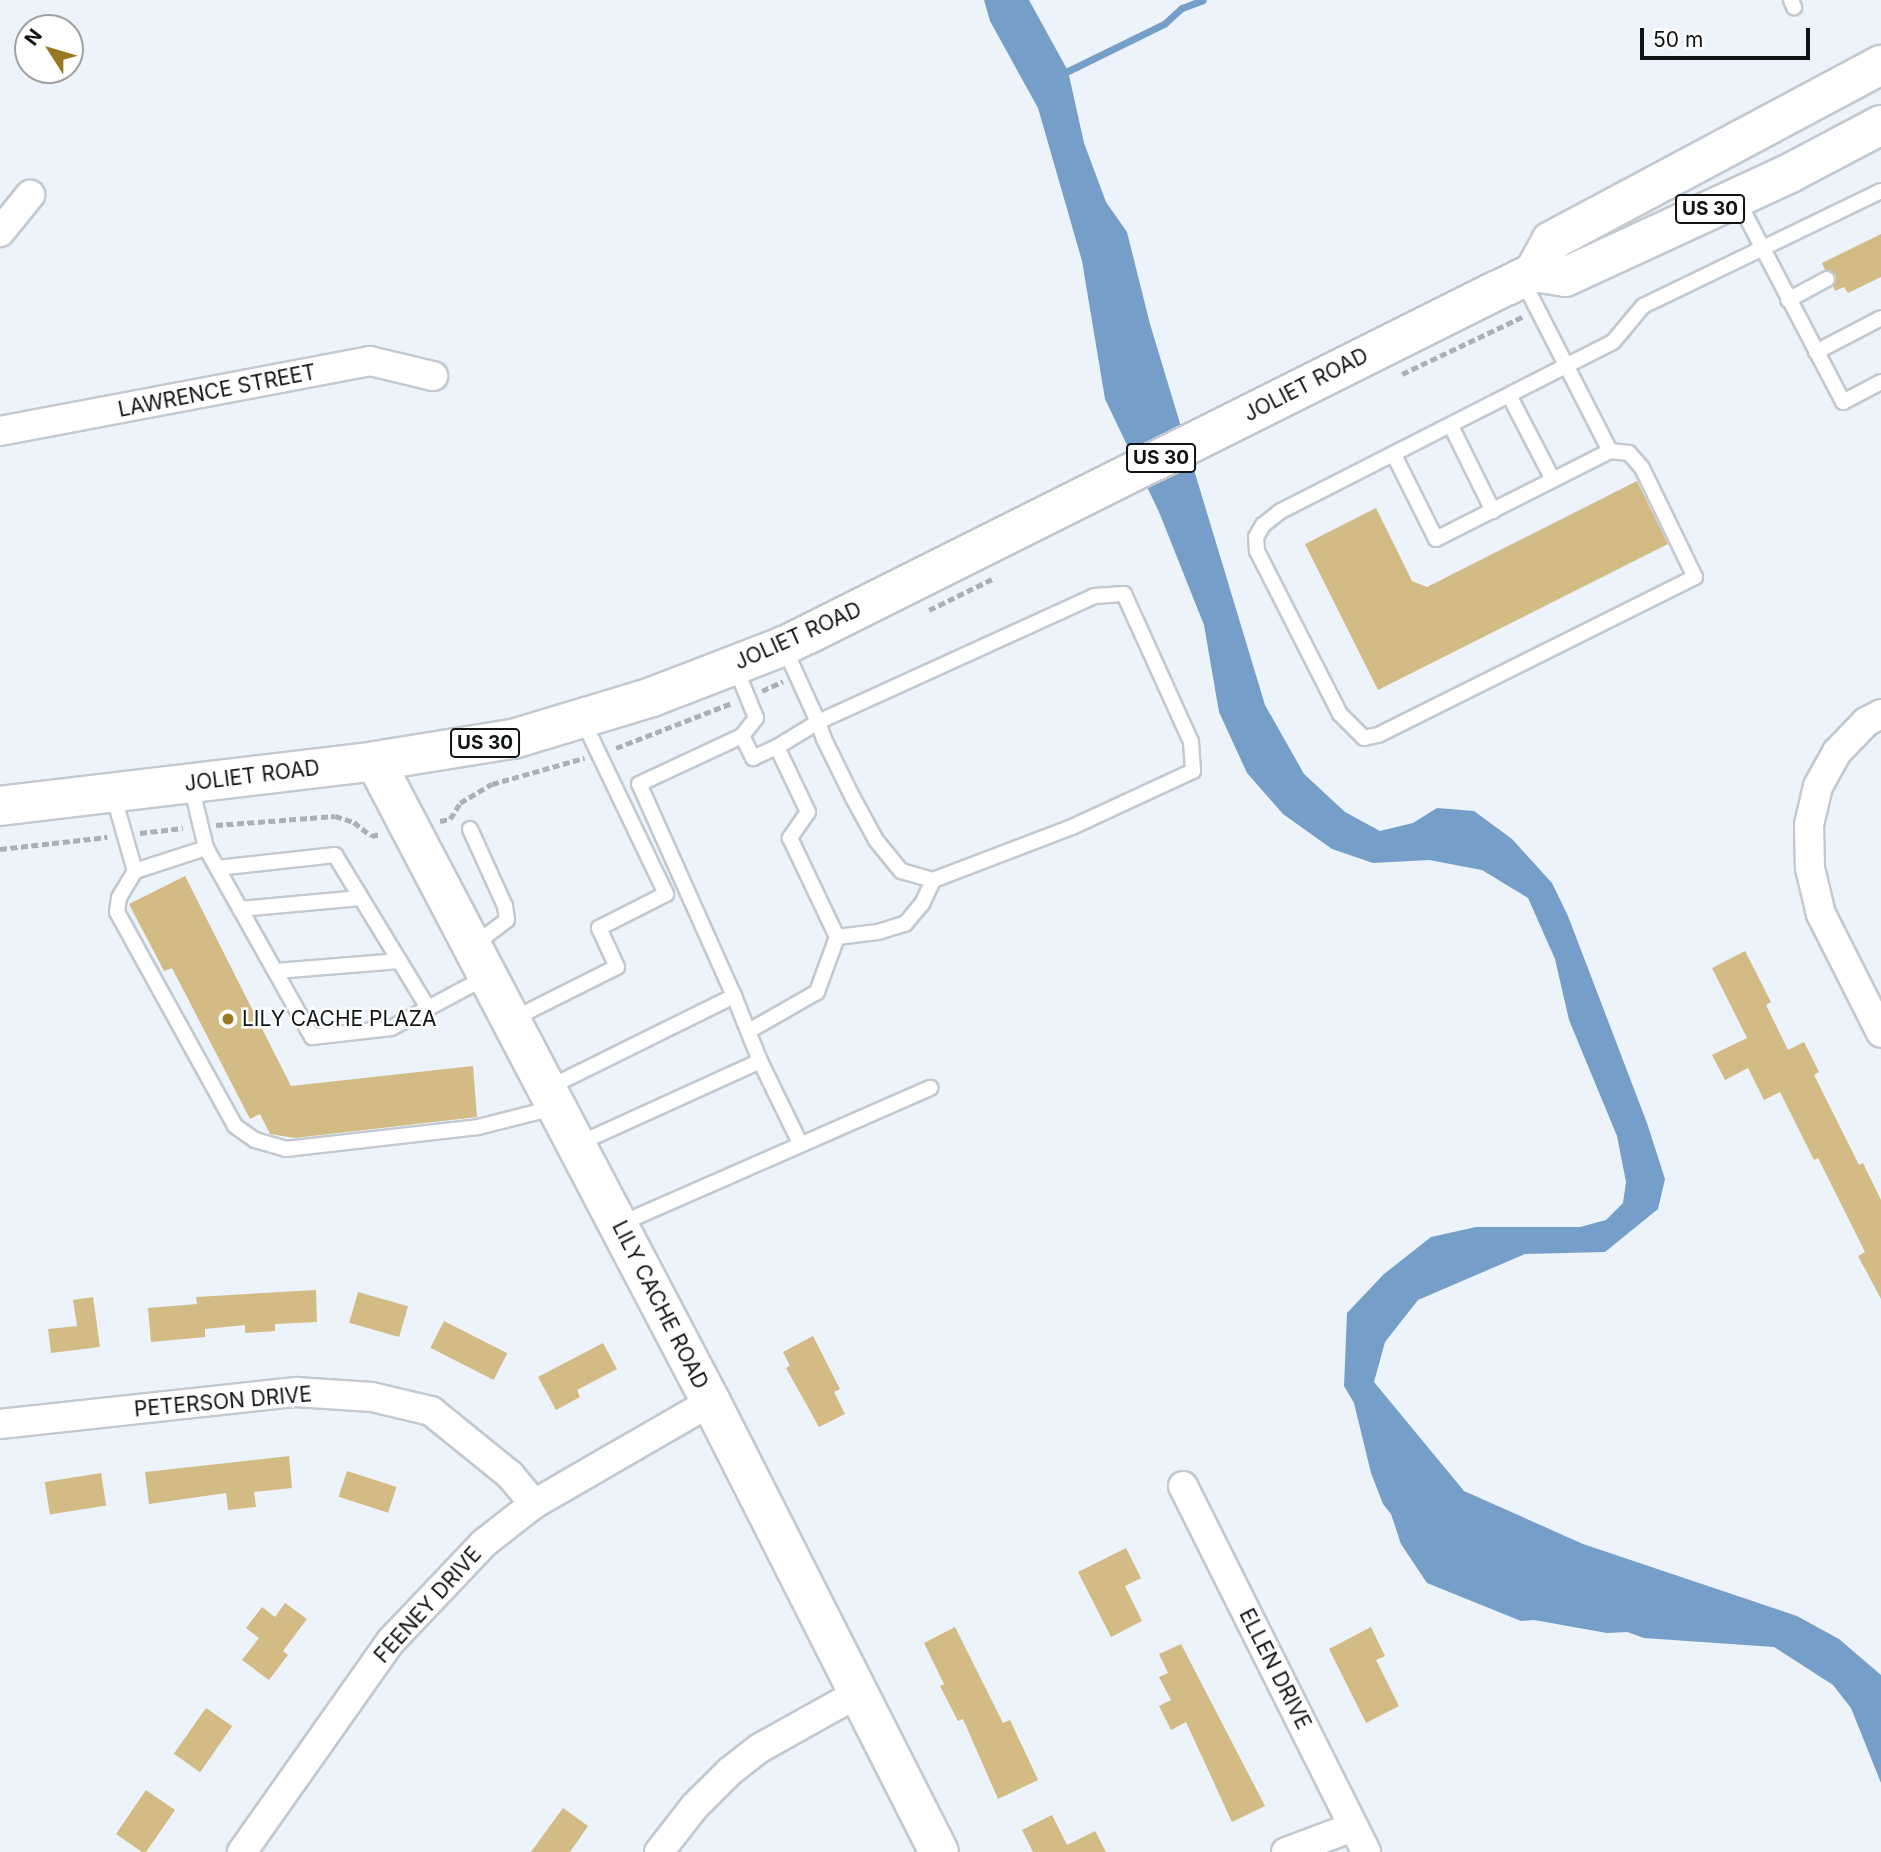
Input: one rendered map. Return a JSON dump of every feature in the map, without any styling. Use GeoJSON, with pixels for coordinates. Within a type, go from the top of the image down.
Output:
{"type":"FeatureCollection","features":[{"type":"Feature","properties":{"kind":"main road","name":"US 30"},"geometry":{"type":"LineString","coordinates":[[1528,275],[1551,241],[1881,65]]}},
{"type":"Feature","properties":{"kind":"main road","name":"US 30"},"geometry":{"type":"LineString","coordinates":[[1528,275],[1565,276],[1736,197],[1881,125]]}},
{"type":"Feature","properties":{"kind":"main road","name":"JOLIET ROAD"},"geometry":{"type":"LineString","coordinates":[[0,806],[375,761],[513,739],[652,696],[784,646],[1528,275]]}},
{"type":"Feature","properties":{"kind":"main road","name":"LILY CACHE ROAD"},"geometry":{"type":"LineString","coordinates":[[375,761],[711,1402],[939,1852]]}},
{"type":"Feature","properties":{"kind":"street"},"geometry":{"type":"LineString","coordinates":[[0,232],[30,195]]}},
{"type":"Feature","properties":{"kind":"street","name":"LAWRENCE STREET"},"geometry":{"type":"LineString","coordinates":[[0,431],[370,361],[433,376]]}},
{"type":"Feature","properties":{"kind":"street"},"geometry":{"type":"LineString","coordinates":[[1881,714],[1866,722],[1837,752],[1818,786],[1809,825],[1810,868],[1821,914],[1881,1033]]}},
{"type":"Feature","properties":{"kind":"street","name":"PETERSON DRIVE"},"geometry":{"type":"LineString","coordinates":[[0,1424],[296,1392],[372,1397],[431,1412],[510,1475],[534,1504]]}},
{"type":"Feature","properties":{"kind":"street","name":"FEENEY DRIVE"},"geometry":{"type":"LineString","coordinates":[[242,1852],[391,1641],[484,1543],[534,1504],[711,1402]]}},
{"type":"Feature","properties":{"kind":"street","name":"ELLEN DRIVE"},"geometry":{"type":"LineString","coordinates":[[1183,1486],[1366,1852]]}},
{"type":"Feature","properties":{"kind":"street"},"geometry":{"type":"LineString","coordinates":[[659,1852],[695,1806],[729,1772],[761,1748],[860,1692]]}},
{"type":"Feature","properties":{"kind":"street"},"geometry":{"type":"LineString","coordinates":[[1286,1852],[1353,1827]]}},
{"type":"Feature","properties":{"kind":"lane"},"geometry":{"type":"LineString","coordinates":[[1394,455],[1436,540],[1609,451],[1634,455],[1695,577],[1378,735],[1364,738],[1340,714],[1257,551],[1256,537],[1263,525],[1281,511],[1567,368],[1613,342],[1643,306],[1881,191]]}},
{"type":"Feature","properties":{"kind":"lane"},"geometry":{"type":"LineString","coordinates":[[1736,197],[1843,402],[1881,382]]}},
{"type":"Feature","properties":{"kind":"lane"},"geometry":{"type":"LineString","coordinates":[[1528,275],[1567,368],[1609,451]]}},
{"type":"Feature","properties":{"kind":"lane"},"geometry":{"type":"LineString","coordinates":[[1788,300],[1827,279]]}},
{"type":"Feature","properties":{"kind":"lane"},"geometry":{"type":"LineString","coordinates":[[1816,352],[1880,319]]}},
{"type":"Feature","properties":{"kind":"lane"},"geometry":{"type":"LineString","coordinates":[[1510,397],[1553,480]]}},
{"type":"Feature","properties":{"kind":"lane"},"geometry":{"type":"LineString","coordinates":[[1451,426],[1493,510]]}},
{"type":"Feature","properties":{"kind":"lane"},"geometry":{"type":"LineString","coordinates":[[742,736],[753,758],[818,722],[1094,596],[1124,594],[1191,742],[1194,771],[1072,827],[933,880],[901,871],[876,840],[818,722],[784,646]]}},
{"type":"Feature","properties":{"kind":"lane"},"geometry":{"type":"LineString","coordinates":[[734,665],[756,718],[742,736],[639,784],[750,1031],[760,1061],[801,1145]]}},
{"type":"Feature","properties":{"kind":"lane"},"geometry":{"type":"LineString","coordinates":[[511,1019],[617,967],[599,928],[666,894],[582,718]]}},
{"type":"Feature","properties":{"kind":"lane"},"geometry":{"type":"LineString","coordinates":[[750,1031],[817,992],[837,937],[790,838],[808,812],[777,747]]}},
{"type":"Feature","properties":{"kind":"lane"},"geometry":{"type":"LineString","coordinates":[[191,783],[206,848],[313,1037],[391,1028],[428,1009],[481,961],[507,920],[505,906],[470,829]]}},
{"type":"Feature","properties":{"kind":"lane"},"geometry":{"type":"LineString","coordinates":[[112,793],[135,871]]}},
{"type":"Feature","properties":{"kind":"lane"},"geometry":{"type":"LineString","coordinates":[[206,848],[135,871],[119,898],[117,912],[235,1126],[255,1140],[286,1149],[478,1127],[552,1098],[734,996]]}},
{"type":"Feature","properties":{"kind":"lane"},"geometry":{"type":"LineString","coordinates":[[217,868],[335,855],[428,1009]]}},
{"type":"Feature","properties":{"kind":"lane"},"geometry":{"type":"LineString","coordinates":[[837,937],[878,932],[905,924],[922,904],[933,880]]}},
{"type":"Feature","properties":{"kind":"lane"},"geometry":{"type":"LineString","coordinates":[[240,909],[361,898]]}},
{"type":"Feature","properties":{"kind":"lane"},"geometry":{"type":"LineString","coordinates":[[276,971],[400,961]]}},
{"type":"Feature","properties":{"kind":"lane"},"geometry":{"type":"LineString","coordinates":[[577,1145],[760,1061]]}},
{"type":"Feature","properties":{"kind":"lane"},"geometry":{"type":"LineString","coordinates":[[618,1225],[930,1088]]}},
{"type":"Feature","properties":{"kind":"water"},"geometry":{"type":"Polygon","coordinates":[[[984,0],[1029,0],[1068,71],[1084,143],[1106,202],[1127,232],[1150,324],[1265,705],[1304,774],[1345,812],[1380,831],[1413,823],[1437,808],[1474,811],[1512,839],[1552,883],[1568,916],[1647,1123],[1665,1179],[1658,1209],[1605,1252],[1525,1254],[1418,1300],[1385,1342],[1374,1382],[1464,1491],[1583,1544],[1797,1616],[1839,1639],[1881,1675],[1881,1783],[1851,1708],[1833,1685],[1774,1647],[1644,1638],[1627,1632],[1607,1633],[1534,1620],[1521,1621],[1427,1583],[1401,1544],[1391,1514],[1383,1504],[1371,1473],[1354,1403],[1344,1386],[1347,1313],[1384,1274],[1431,1237],[1476,1227],[1580,1227],[1606,1220],[1623,1203],[1626,1182],[1617,1136],[1569,1020],[1555,959],[1528,898],[1482,870],[1429,860],[1373,863],[1332,849],[1283,814],[1247,773],[1219,712],[1204,625],[1159,512],[1105,399],[1082,261],[1038,108],[990,21],[984,0]]]}},
{"type":"Feature","properties":{"kind":"building"},"geometry":{"type":"Polygon","coordinates":[[[1881,234],[1881,277],[1848,293],[1844,287],[1835,291],[1833,286],[1836,275],[1825,270],[1822,263],[1881,234]]]}},
{"type":"Feature","properties":{"kind":"building"},"geometry":{"type":"Polygon","coordinates":[[[1637,481],[1668,544],[1378,690],[1305,544],[1376,508],[1412,581],[1427,587],[1637,481]]]}},
{"type":"Feature","properties":{"kind":"building","name":"LILY CACHE PLAZA"},"geometry":{"type":"Polygon","coordinates":[[[185,876],[291,1086],[473,1066],[477,1117],[295,1138],[270,1134],[260,1114],[250,1119],[172,968],[164,971],[129,904],[185,876]]]}},
{"type":"Feature","properties":{"kind":"building"},"geometry":{"type":"Polygon","coordinates":[[[1745,951],[1771,1002],[1766,1005],[1788,1050],[1804,1042],[1819,1072],[1814,1075],[1859,1165],[1863,1163],[1881,1200],[1881,1299],[1858,1256],[1865,1252],[1818,1158],[1814,1160],[1780,1092],[1764,1100],[1748,1068],[1725,1080],[1712,1055],[1747,1038],[1712,968],[1745,951]]]}},
{"type":"Feature","properties":{"kind":"building"},"geometry":{"type":"Polygon","coordinates":[[[316,1290],[317,1322],[275,1324],[275,1331],[245,1333],[245,1325],[205,1329],[205,1337],[151,1342],[148,1308],[197,1304],[196,1297],[316,1290]]]}},
{"type":"Feature","properties":{"kind":"building"},"geometry":{"type":"Polygon","coordinates":[[[358,1292],[408,1306],[399,1337],[349,1323],[358,1292]]]}},
{"type":"Feature","properties":{"kind":"building"},"geometry":{"type":"Polygon","coordinates":[[[93,1297],[100,1347],[51,1353],[48,1329],[77,1326],[73,1300],[93,1297]]]}},
{"type":"Feature","properties":{"kind":"building"},"geometry":{"type":"Polygon","coordinates":[[[444,1321],[507,1353],[494,1380],[430,1348],[444,1321]]]}},
{"type":"Feature","properties":{"kind":"building"},"geometry":{"type":"Polygon","coordinates":[[[813,1336],[840,1389],[834,1392],[845,1414],[819,1427],[786,1368],[790,1366],[783,1352],[813,1336]]]}},
{"type":"Feature","properties":{"kind":"building"},"geometry":{"type":"Polygon","coordinates":[[[603,1343],[617,1369],[577,1390],[580,1397],[556,1410],[538,1377],[603,1343]]]}},
{"type":"Feature","properties":{"kind":"building"},"geometry":{"type":"Polygon","coordinates":[[[289,1456],[292,1488],[254,1492],[256,1507],[228,1510],[226,1493],[149,1504],[145,1472],[289,1456]]]}},
{"type":"Feature","properties":{"kind":"building"},"geometry":{"type":"Polygon","coordinates":[[[347,1471],[396,1487],[388,1513],[339,1497],[347,1471]]]}},
{"type":"Feature","properties":{"kind":"building"},"geometry":{"type":"Polygon","coordinates":[[[101,1473],[106,1506],[50,1515],[45,1482],[101,1473]]]}},
{"type":"Feature","properties":{"kind":"building"},"geometry":{"type":"Polygon","coordinates":[[[1126,1548],[1141,1578],[1125,1586],[1142,1621],[1111,1637],[1078,1572],[1126,1548]]]}},
{"type":"Feature","properties":{"kind":"building"},"geometry":{"type":"Polygon","coordinates":[[[285,1603],[307,1619],[283,1651],[288,1655],[269,1680],[242,1660],[259,1638],[246,1628],[262,1607],[275,1617],[285,1603]]]}},
{"type":"Feature","properties":{"kind":"building"},"geometry":{"type":"Polygon","coordinates":[[[955,1627],[1003,1723],[1010,1720],[1038,1780],[998,1799],[963,1719],[958,1721],[940,1686],[944,1684],[924,1643],[955,1627]]]}},
{"type":"Feature","properties":{"kind":"building"},"geometry":{"type":"Polygon","coordinates":[[[1371,1627],[1385,1656],[1376,1660],[1399,1706],[1366,1723],[1329,1649],[1371,1627]]]}},
{"type":"Feature","properties":{"kind":"building"},"geometry":{"type":"Polygon","coordinates":[[[1181,1644],[1265,1806],[1232,1822],[1186,1722],[1171,1730],[1159,1706],[1171,1700],[1159,1677],[1168,1673],[1159,1654],[1181,1644]]]}},
{"type":"Feature","properties":{"kind":"building"},"geometry":{"type":"Polygon","coordinates":[[[206,1708],[232,1726],[200,1772],[174,1754],[206,1708]]]}},
{"type":"Feature","properties":{"kind":"building"},"geometry":{"type":"Polygon","coordinates":[[[146,1790],[175,1810],[146,1852],[142,1852],[116,1834],[146,1790]]]}},
{"type":"Feature","properties":{"kind":"building"},"geometry":{"type":"Polygon","coordinates":[[[563,1808],[588,1826],[570,1852],[531,1852],[563,1808]]]}},
{"type":"Feature","properties":{"kind":"building"},"geometry":{"type":"Polygon","coordinates":[[[1052,1815],[1067,1845],[1095,1831],[1106,1852],[1033,1852],[1022,1830],[1052,1815]]]}},
{"type":"Feature","properties":{"kind":"waterway"},"geometry":{"type":"LineString","coordinates":[[1068,71],[1164,24],[1182,8],[1203,0]]}},
{"type":"Feature","properties":{"kind":"place","name":"LILY CACHE PLAZA"},"geometry":{"type":"Point","coordinates":[228,1019]}}]}
